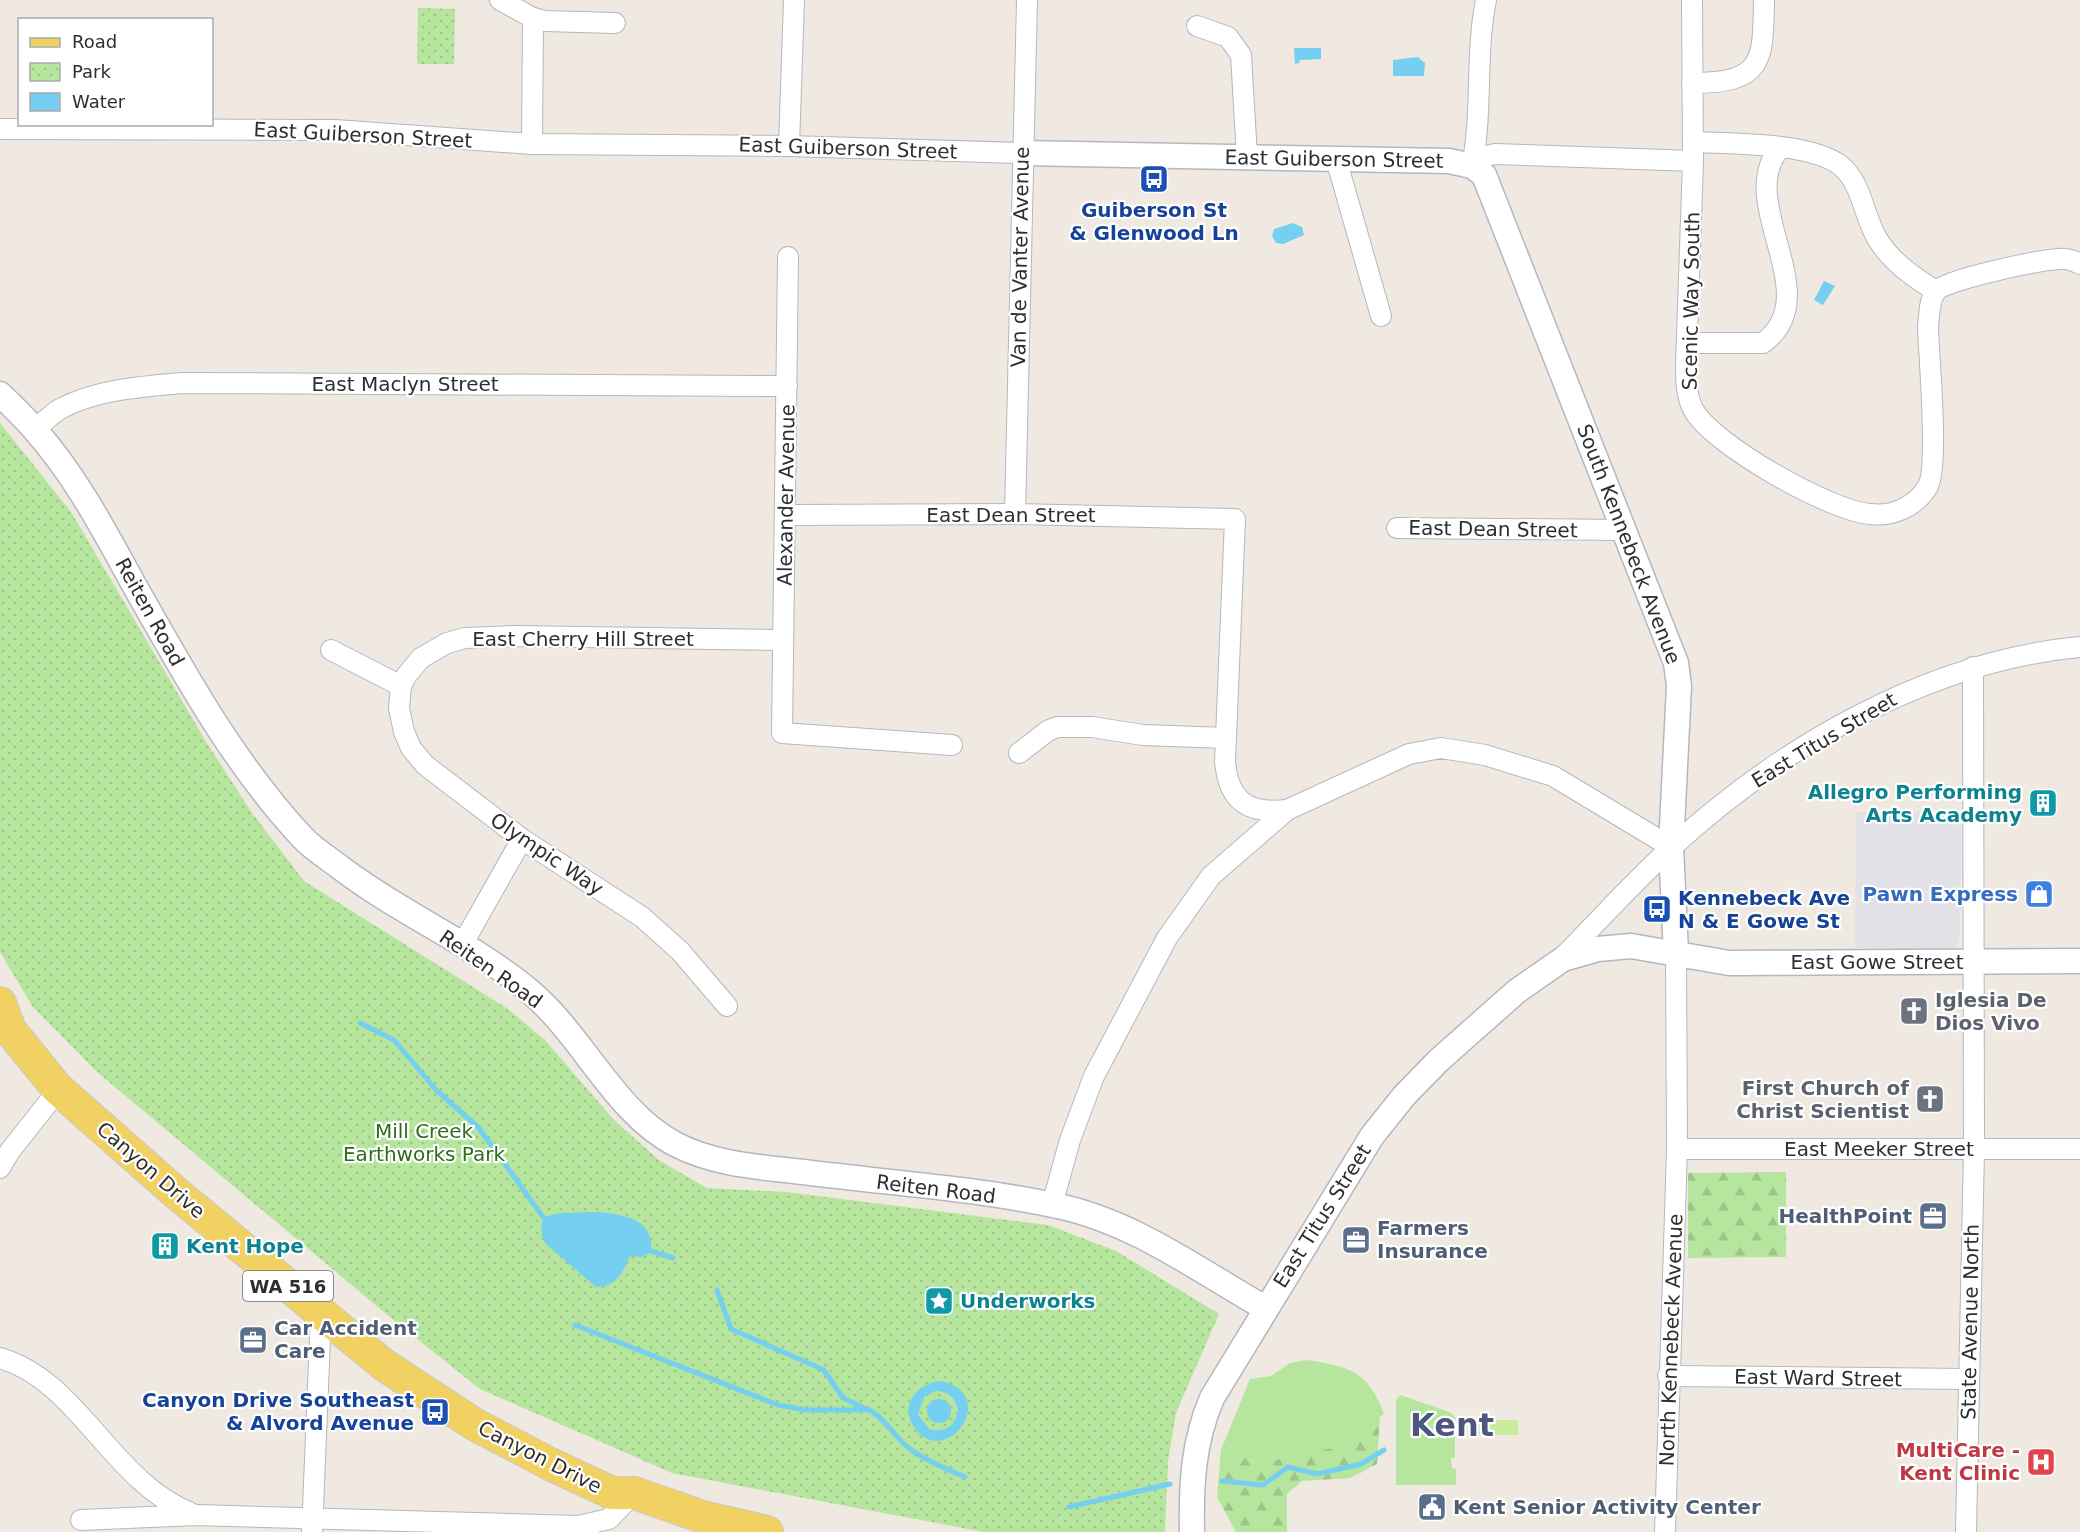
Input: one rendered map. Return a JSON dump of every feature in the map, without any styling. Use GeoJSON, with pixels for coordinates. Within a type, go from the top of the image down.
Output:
{"type":"FeatureCollection","features":[{"type":"Feature","properties":{"kind":"main road","name":"Canyon Drive"},"geometry":{"type":"LineString","coordinates":[[0,1002],[10,1030],[59,1089],[321,1314],[384,1365],[474,1424],[612,1493],[634,1493],[703,1516],[767,1532]]}},
{"type":"Feature","properties":{"kind":"main road","name":"Canyon Drive"},"geometry":{"type":"LineString","coordinates":[[0,1002],[26,1021],[72,1076],[97,1098],[279,1255],[388,1342],[465,1396],[525,1430],[623,1475],[634,1493]]}},
{"type":"Feature","properties":{"kind":"street"},"geometry":{"type":"LineString","coordinates":[[500,0],[533,18],[556,23],[615,23]]}},
{"type":"Feature","properties":{"kind":"street"},"geometry":{"type":"LineString","coordinates":[[789,146],[794,0]]}},
{"type":"Feature","properties":{"kind":"street","name":"Van de Vanter Avenue"},"geometry":{"type":"LineString","coordinates":[[1015,514],[1027,0]]}},
{"type":"Feature","properties":{"kind":"street"},"geometry":{"type":"LineString","coordinates":[[1472,166],[1476,146],[1479,33],[1486,0]]}},
{"type":"Feature","properties":{"kind":"street","name":"Scenic Way South"},"geometry":{"type":"LineString","coordinates":[[1692,0],[1693,151],[1686,374],[1690,402],[1697,415],[1717,435],[1769,473],[1816,495],[1869,514],[1897,513],[1914,501],[1928,486],[1933,463],[1928,328],[1930,309],[1936,291]]}},
{"type":"Feature","properties":{"kind":"street"},"geometry":{"type":"LineString","coordinates":[[1692,83],[1715,83],[1749,70],[1761,56],[1764,37],[1764,0]]}},
{"type":"Feature","properties":{"kind":"street"},"geometry":{"type":"LineString","coordinates":[[532,144],[533,18]]}},
{"type":"Feature","properties":{"kind":"street"},"geometry":{"type":"LineString","coordinates":[[1197,26],[1228,37],[1241,55],[1247,157]]}},
{"type":"Feature","properties":{"kind":"street","name":"East Guiberson Street"},"geometry":{"type":"LineString","coordinates":[[0,129],[335,130],[532,144],[789,146],[1449,161],[1472,166],[1485,156],[1495,154],[1693,151],[1781,147],[1811,153],[1843,167],[1850,177],[1877,238],[1913,277],[1936,291]]}},
{"type":"Feature","properties":{"kind":"street"},"geometry":{"type":"LineString","coordinates":[[1688,343],[1763,343],[1780,325],[1786,308],[1788,290],[1771,225],[1768,181],[1773,156],[1781,147]]}},
{"type":"Feature","properties":{"kind":"street"},"geometry":{"type":"LineString","coordinates":[[1336,159],[1380,316]]}},
{"type":"Feature","properties":{"kind":"street","name":"South Kennebeck Avenue"},"geometry":{"type":"LineString","coordinates":[[1472,166],[1484,175],[1491,186],[1676,663],[1679,686],[1671,847],[1676,952],[1677,1149]]}},
{"type":"Feature","properties":{"kind":"street","name":"Alexander Avenue"},"geometry":{"type":"LineString","coordinates":[[788,257],[787,515],[782,733],[952,745]]}},
{"type":"Feature","properties":{"kind":"street"},"geometry":{"type":"LineString","coordinates":[[1936,291],[1945,285],[1991,272],[2058,258],[2080,264]]}},
{"type":"Feature","properties":{"kind":"street","name":"East Maclyn Street"},"geometry":{"type":"LineString","coordinates":[[35,430],[59,409],[85,399],[118,390],[182,383],[787,386]]}},
{"type":"Feature","properties":{"kind":"street","name":"Reiten Road"},"geometry":{"type":"LineString","coordinates":[[0,394],[35,430],[62,465],[93,514],[190,684],[253,779],[305,840],[374,893],[462,945],[533,993],[568,1029],[605,1078],[656,1132],[677,1145],[728,1163],[1052,1205],[1119,1224],[1265,1308]]}},
{"type":"Feature","properties":{"kind":"street","name":"East Dean Street"},"geometry":{"type":"LineString","coordinates":[[787,515],[1015,514],[1235,519],[1226,738]]}},
{"type":"Feature","properties":{"kind":"street","name":"East Dean Street"},"geometry":{"type":"LineString","coordinates":[[1397,528],[1625,530]]}},
{"type":"Feature","properties":{"kind":"street","name":"East Cherry Hill Street"},"geometry":{"type":"LineString","coordinates":[[401,686],[421,658],[447,643],[465,638],[515,636],[783,640]]}},
{"type":"Feature","properties":{"kind":"street","name":"East Titus Street"},"geometry":{"type":"LineString","coordinates":[[1191,1530],[1191,1479],[1201,1422],[1212,1398],[1372,1136],[1404,1096],[1438,1061],[1517,991],[1558,962],[1671,847],[1739,791],[1818,739],[1907,692],[1973,667],[2038,651],[2080,647]]}},
{"type":"Feature","properties":{"kind":"street"},"geometry":{"type":"LineString","coordinates":[[331,650],[401,686]]}},
{"type":"Feature","properties":{"kind":"street","name":"State Avenue North"},"geometry":{"type":"LineString","coordinates":[[1966,1532],[1974,1149],[1973,667]]}},
{"type":"Feature","properties":{"kind":"street","name":"Olympic Way"},"geometry":{"type":"LineString","coordinates":[[401,686],[399,708],[402,726],[417,757],[435,774],[522,839],[642,917],[680,951],[727,1006]]}},
{"type":"Feature","properties":{"kind":"street"},"geometry":{"type":"LineString","coordinates":[[1019,753],[1048,730],[1058,727],[1092,727],[1143,735],[1226,738],[1227,779],[1235,796],[1249,807],[1268,812],[1287,810]]}},
{"type":"Feature","properties":{"kind":"street"},"geometry":{"type":"LineString","coordinates":[[1052,1205],[1070,1140],[1094,1076],[1167,938],[1211,876],[1287,810],[1408,754],[1441,748],[1485,755],[1553,776],[1671,847]]}},
{"type":"Feature","properties":{"kind":"street"},"geometry":{"type":"LineString","coordinates":[[462,945],[522,839]]}},
{"type":"Feature","properties":{"kind":"street","name":"East Titus Street"},"geometry":{"type":"LineString","coordinates":[[1558,962],[1598,949],[1631,946],[1676,952]]}},
{"type":"Feature","properties":{"kind":"street","name":"East Gowe Street"},"geometry":{"type":"LineString","coordinates":[[1676,952],[1728,963],[2080,961]]}},
{"type":"Feature","properties":{"kind":"street"},"geometry":{"type":"LineString","coordinates":[[0,1168],[10,1151],[59,1089]]}},
{"type":"Feature","properties":{"kind":"street","name":"East Meeker Street"},"geometry":{"type":"LineString","coordinates":[[1677,1149],[2080,1149]]}},
{"type":"Feature","properties":{"kind":"street","name":"North Kennebeck Avenue"},"geometry":{"type":"LineString","coordinates":[[1665,1532],[1668,1376],[1677,1149]]}},
{"type":"Feature","properties":{"kind":"street"},"geometry":{"type":"LineString","coordinates":[[312,1525],[317,1356],[321,1314]]}},
{"type":"Feature","properties":{"kind":"street"},"geometry":{"type":"LineString","coordinates":[[0,1358],[28,1370],[50,1388],[157,1496],[196,1515]]}},
{"type":"Feature","properties":{"kind":"street","name":"East Ward Street"},"geometry":{"type":"LineString","coordinates":[[1668,1376],[1968,1379]]}},
{"type":"Feature","properties":{"kind":"street"},"geometry":{"type":"LineString","coordinates":[[81,1520],[196,1515],[312,1525],[578,1527],[609,1519],[634,1493]]}},
{"type":"Feature","properties":{"kind":"shaded area"},"geometry":{"type":"Polygon","coordinates":[[[1856,812],[1961,813],[1960,938],[1957,946],[1952,949],[1855,948],[1856,812]]]}},
{"type":"Feature","properties":{"kind":"green space"},"geometry":{"type":"Polygon","coordinates":[[[418,8],[455,9],[454,64],[417,64],[418,8]]]}},
{"type":"Feature","properties":{"kind":"green space","name":"Mill Creek Earthworks Park"},"geometry":{"type":"Polygon","coordinates":[[[0,423],[71,512],[205,740],[252,813],[304,881],[508,1009],[545,1040],[613,1119],[660,1161],[707,1188],[786,1192],[1048,1225],[1116,1251],[1219,1314],[1176,1413],[1168,1461],[1165,1532],[984,1532],[672,1473],[480,1389],[397,1323],[97,1072],[33,1007],[0,952],[0,423]]]}},
{"type":"Feature","properties":{"kind":"green space"},"geometry":{"type":"Polygon","coordinates":[[[1786,1172],[1786,1257],[1688,1258],[1688,1173],[1786,1172]]]}},
{"type":"Feature","properties":{"kind":"green space"},"geometry":{"type":"Polygon","coordinates":[[[1307,1360],[1346,1369],[1364,1379],[1378,1399],[1384,1414],[1359,1429],[1352,1446],[1309,1451],[1261,1464],[1221,1450],[1250,1379],[1271,1376],[1290,1363],[1307,1360]]]}},
{"type":"Feature","properties":{"kind":"green space"},"geometry":{"type":"Polygon","coordinates":[[[1400,1395],[1450,1412],[1455,1417],[1455,1458],[1451,1458],[1452,1468],[1456,1469],[1456,1485],[1396,1485],[1396,1400],[1400,1395]]]}},
{"type":"Feature","properties":{"kind":"green space"},"geometry":{"type":"Polygon","coordinates":[[[1380,1416],[1377,1464],[1350,1478],[1302,1481],[1287,1494],[1287,1532],[1236,1532],[1217,1497],[1221,1450],[1261,1464],[1309,1451],[1352,1446],[1359,1429],[1380,1416]]]}},
{"type":"Feature","properties":{"kind":"green space"},"geometry":{"type":"Polygon","coordinates":[[[1476,1420],[1518,1420],[1518,1435],[1476,1435],[1476,1420]]]}},
{"type":"Feature","properties":{"kind":"water"},"geometry":{"type":"Polygon","coordinates":[[[1294,48],[1321,48],[1321,59],[1300,60],[1295,64],[1294,48]]]}},
{"type":"Feature","properties":{"kind":"water"},"geometry":{"type":"Polygon","coordinates":[[[1418,57],[1425,63],[1424,76],[1393,76],[1393,60],[1418,57]]]}},
{"type":"Feature","properties":{"kind":"water"},"geometry":{"type":"Polygon","coordinates":[[[1293,223],[1302,227],[1304,235],[1283,244],[1276,243],[1272,236],[1274,229],[1293,223]]]}},
{"type":"Feature","properties":{"kind":"water"},"geometry":{"type":"Polygon","coordinates":[[[1824,281],[1835,286],[1823,305],[1814,300],[1824,281]]]}},
{"type":"Feature","properties":{"kind":"water"},"geometry":{"type":"Polygon","coordinates":[[[600,1212],[636,1221],[647,1230],[651,1244],[647,1255],[630,1256],[614,1282],[596,1287],[546,1244],[541,1228],[543,1217],[560,1213],[600,1212]]]}},
{"type":"Feature","properties":{"kind":"water"},"geometry":{"type":"Polygon","coordinates":[[[940,1381],[958,1389],[967,1400],[968,1413],[962,1426],[952,1436],[940,1441],[927,1438],[914,1427],[908,1411],[918,1391],[940,1381]],[[940,1391],[924,1397],[918,1414],[929,1429],[944,1429],[952,1424],[957,1416],[958,1410],[955,1402],[950,1396],[940,1391]]]}},
{"type":"Feature","properties":{"kind":"water"},"geometry":{"type":"Polygon","coordinates":[[[934,1399],[944,1399],[951,1406],[951,1416],[944,1423],[934,1423],[927,1416],[927,1406],[934,1399]]]}},
{"type":"Feature","properties":{"kind":"waterway"},"geometry":{"type":"LineString","coordinates":[[360,1023],[394,1040],[437,1091],[478,1127],[543,1217]]}},
{"type":"Feature","properties":{"kind":"waterway"},"geometry":{"type":"LineString","coordinates":[[651,1251],[673,1258]]}},
{"type":"Feature","properties":{"kind":"waterway"},"geometry":{"type":"LineString","coordinates":[[717,1290],[731,1329],[824,1370],[843,1398],[864,1408]]}},
{"type":"Feature","properties":{"kind":"waterway"},"geometry":{"type":"LineString","coordinates":[[575,1325],[778,1405],[806,1410],[869,1410],[916,1453],[965,1477]]}},
{"type":"Feature","properties":{"kind":"waterway"},"geometry":{"type":"LineString","coordinates":[[1222,1481],[1263,1485],[1288,1467],[1317,1474],[1361,1464],[1384,1450]]}},
{"type":"Feature","properties":{"kind":"waterway"},"geometry":{"type":"LineString","coordinates":[[1069,1507],[1170,1484]]}},
{"type":"Feature","properties":{"kind":"place","name":"Guiberson St & Glenwood Ln"},"geometry":{"type":"Point","coordinates":[1154,179]}},
{"type":"Feature","properties":{"kind":"place","name":"Allegro Performing Arts Academy"},"geometry":{"type":"Point","coordinates":[2043,803]}},
{"type":"Feature","properties":{"kind":"place","name":"Pawn Express"},"geometry":{"type":"Point","coordinates":[2039,894]}},
{"type":"Feature","properties":{"kind":"place","name":"Kennebeck Ave N & E Gowe St"},"geometry":{"type":"Point","coordinates":[1657,909]}},
{"type":"Feature","properties":{"kind":"place","name":"Iglesia De Dios Vivo"},"geometry":{"type":"Point","coordinates":[1914,1011]}},
{"type":"Feature","properties":{"kind":"place","name":"First Church of Christ Scientist"},"geometry":{"type":"Point","coordinates":[1930,1099]}},
{"type":"Feature","properties":{"kind":"place","name":"HealthPoint"},"geometry":{"type":"Point","coordinates":[1933,1216]}},
{"type":"Feature","properties":{"kind":"place","name":"Farmers Insurance"},"geometry":{"type":"Point","coordinates":[1356,1240]}},
{"type":"Feature","properties":{"kind":"place","name":"Kent Hope"},"geometry":{"type":"Point","coordinates":[165,1246]}},
{"type":"Feature","properties":{"kind":"place","name":"Underworks"},"geometry":{"type":"Point","coordinates":[939,1301]}},
{"type":"Feature","properties":{"kind":"place","name":"Car Accident Care"},"geometry":{"type":"Point","coordinates":[253,1340]}},
{"type":"Feature","properties":{"kind":"place","name":"Canyon Drive Southeast & Alvord Avenue"},"geometry":{"type":"Point","coordinates":[435,1412]}},
{"type":"Feature","properties":{"kind":"place","name":"MultiCare - Kent Clinic"},"geometry":{"type":"Point","coordinates":[2041,1462]}},
{"type":"Feature","properties":{"kind":"place","name":"Kent Senior Activity Center"},"geometry":{"type":"Point","coordinates":[1432,1507]}},
{"type":"Feature","properties":{"kind":"district","name":"Kent"},"geometry":{"type":"Point","coordinates":[1452,1425]}}]}
